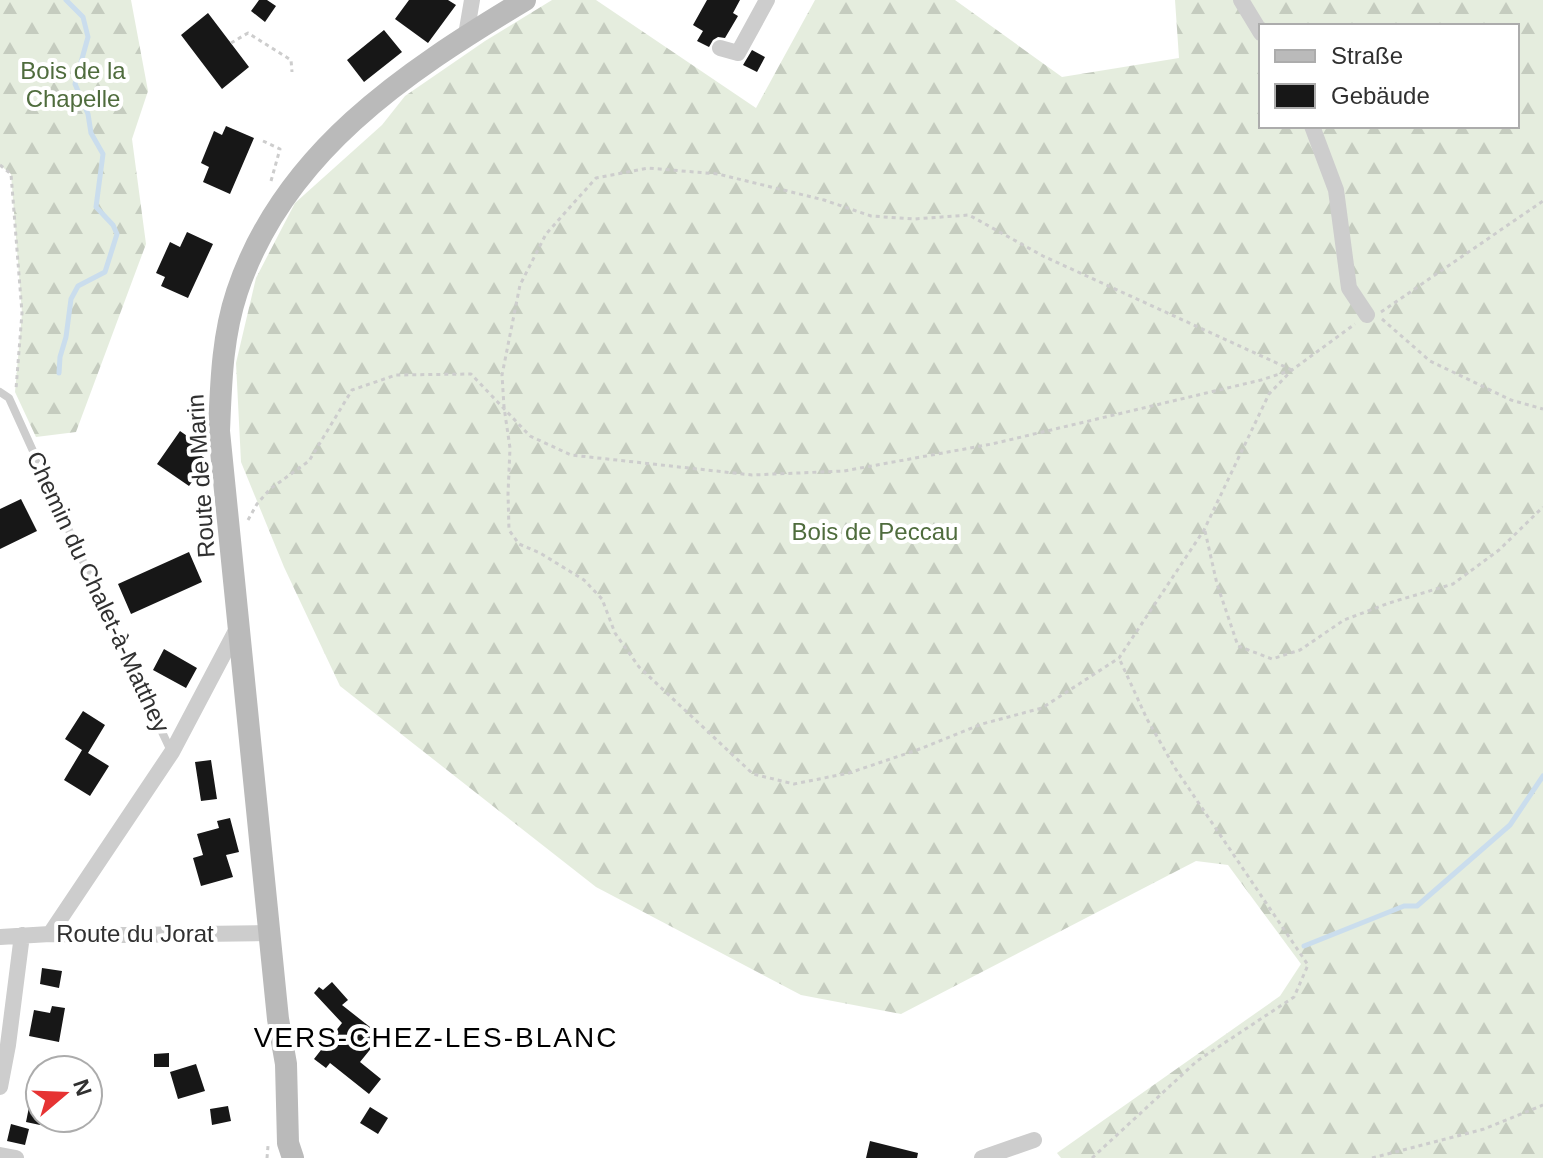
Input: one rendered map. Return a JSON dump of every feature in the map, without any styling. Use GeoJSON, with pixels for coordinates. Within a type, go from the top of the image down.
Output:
{"type":"FeatureCollection","features":[{"type":"Feature","properties":{"kind":"main road","name":"Route de Marin"},"geometry":{"type":"LineString","coordinates":[[293,1158],[288,1143],[286,1064],[278,1019],[219,431],[221,373],[228,328],[237,292],[260,237],[304,170],[365,109],[466,35],[525,0]]}},
{"type":"Feature","properties":{"kind":"main road","name":"Route de Marin"},"geometry":{"type":"LineString","coordinates":[[272,1150],[273,1062],[278,1019]]}},
{"type":"Feature","properties":{"kind":"street"},"geometry":{"type":"LineString","coordinates":[[466,35],[472,0]]}},
{"type":"Feature","properties":{"kind":"street"},"geometry":{"type":"LineString","coordinates":[[720,48],[738,53],[767,0]]}},
{"type":"Feature","properties":{"kind":"street"},"geometry":{"type":"LineString","coordinates":[[1241,0],[1259,30]]}},
{"type":"Feature","properties":{"kind":"street"},"geometry":{"type":"LineString","coordinates":[[1313,128],[1336,190],[1349,288],[1372,315]]}},
{"type":"Feature","properties":{"kind":"street"},"geometry":{"type":"LineString","coordinates":[[50,934],[172,752],[239,625]]}},
{"type":"Feature","properties":{"kind":"street","name":"Route du Jorat"},"geometry":{"type":"LineString","coordinates":[[0,937],[270,933]]}},
{"type":"Feature","properties":{"kind":"street"},"geometry":{"type":"LineString","coordinates":[[0,1087],[22,935]]}},
{"type":"Feature","properties":{"kind":"street"},"geometry":{"type":"LineString","coordinates":[[982,1158],[1034,1140]]}},
{"type":"Feature","properties":{"kind":"street"},"geometry":{"type":"LineString","coordinates":[[0,1155],[16,1158]]}},
{"type":"Feature","properties":{"kind":"lane","name":"Chemin du Chalet-à-Matthey"},"geometry":{"type":"LineString","coordinates":[[0,392],[9,398],[172,752]]}},
{"type":"Feature","properties":{"kind":"path"},"geometry":{"type":"LineString","coordinates":[[231,43],[248,33],[291,60],[292,72]]}},
{"type":"Feature","properties":{"kind":"path"},"geometry":{"type":"LineString","coordinates":[[263,141],[280,149],[268,193]]}},
{"type":"Feature","properties":{"kind":"path"},"geometry":{"type":"LineString","coordinates":[[0,165],[11,174],[22,313],[15,392]]}},
{"type":"Feature","properties":{"kind":"path"},"geometry":{"type":"LineString","coordinates":[[1292,370],[1043,256],[969,215],[914,219],[871,216],[824,200],[718,174],[648,168],[596,178],[546,234],[520,285],[502,375],[510,448],[509,530],[519,544],[584,580],[602,599],[615,633],[639,667],[753,774],[794,784],[849,773],[982,724],[1042,708],[1119,658],[1204,530],[1269,394],[1292,370],[1543,201]]}},
{"type":"Feature","properties":{"kind":"path"},"geometry":{"type":"LineString","coordinates":[[1372,315],[1430,361],[1511,400],[1543,409]]}},
{"type":"Feature","properties":{"kind":"path"},"geometry":{"type":"LineString","coordinates":[[231,552],[257,504],[270,489],[309,461],[352,390],[396,375],[471,374],[530,436],[571,455],[752,475],[844,471],[992,444],[1292,370]]}},
{"type":"Feature","properties":{"kind":"path"},"geometry":{"type":"LineString","coordinates":[[1204,530],[1217,584],[1238,646],[1272,659],[1300,650],[1344,620],[1453,584],[1499,550],[1543,507]]}},
{"type":"Feature","properties":{"kind":"path"},"geometry":{"type":"LineString","coordinates":[[1092,1158],[1197,1061],[1294,997],[1308,965],[1175,768],[1147,719],[1119,658]]}},
{"type":"Feature","properties":{"kind":"path"},"geometry":{"type":"LineString","coordinates":[[1372,1158],[1484,1129],[1543,1105]]}},
{"type":"Feature","properties":{"kind":"path"},"geometry":{"type":"LineString","coordinates":[[267,1158],[272,1150]]}},
{"type":"Feature","properties":{"kind":"green space","name":"Bois de la Chapelle"},"geometry":{"type":"Polygon","coordinates":[[[0,0],[131,0],[148,91],[132,139],[146,244],[76,432],[36,437],[15,392],[22,313],[11,174],[0,165],[0,0]]]}},
{"type":"Feature","properties":{"kind":"green space","name":"Bois de Peccau"},"geometry":{"type":"Polygon","coordinates":[[[552,0],[596,0],[756,108],[815,0],[955,0],[1062,77],[1179,58],[1175,0],[1543,0],[1543,1158],[1061,1158],[1057,1153],[1280,996],[1301,964],[1228,865],[1196,861],[901,1014],[801,995],[596,887],[340,686],[284,567],[241,462],[236,363],[256,278],[295,203],[382,125],[405,96],[552,0]]]}},
{"type":"Feature","properties":{"kind":"building"},"geometry":{"type":"Polygon","coordinates":[[[259,0],[267,0],[276,6],[265,22],[251,11],[259,0]]]}},
{"type":"Feature","properties":{"kind":"building"},"geometry":{"type":"Polygon","coordinates":[[[409,0],[448,0],[456,5],[428,43],[395,19],[409,0]]]}},
{"type":"Feature","properties":{"kind":"building"},"geometry":{"type":"Polygon","coordinates":[[[707,0],[740,0],[733,13],[738,16],[725,38],[718,37],[709,47],[697,41],[703,31],[693,25],[707,0]]]}},
{"type":"Feature","properties":{"kind":"building"},"geometry":{"type":"Polygon","coordinates":[[[208,13],[249,67],[222,89],[181,35],[208,13]]]}},
{"type":"Feature","properties":{"kind":"building"},"geometry":{"type":"Polygon","coordinates":[[[384,30],[402,52],[364,82],[347,60],[384,30]]]}},
{"type":"Feature","properties":{"kind":"building"},"geometry":{"type":"Polygon","coordinates":[[[752,50],[765,57],[757,72],[743,65],[752,50]]]}},
{"type":"Feature","properties":{"kind":"building"},"geometry":{"type":"Polygon","coordinates":[[[226,126],[254,138],[230,194],[203,182],[209,167],[201,163],[214,131],[222,135],[226,126]]]}},
{"type":"Feature","properties":{"kind":"building"},"geometry":{"type":"Polygon","coordinates":[[[187,232],[213,244],[188,298],[161,286],[165,277],[156,273],[170,242],[180,247],[187,232]]]}},
{"type":"Feature","properties":{"kind":"building"},"geometry":{"type":"Polygon","coordinates":[[[180,431],[200,445],[196,452],[207,460],[189,486],[157,464],[180,431]]]}},
{"type":"Feature","properties":{"kind":"building"},"geometry":{"type":"Polygon","coordinates":[[[21,499],[37,531],[0,549],[0,509],[21,499]]]}},
{"type":"Feature","properties":{"kind":"building"},"geometry":{"type":"Polygon","coordinates":[[[189,552],[202,582],[131,614],[118,584],[189,552]]]}},
{"type":"Feature","properties":{"kind":"building"},"geometry":{"type":"Polygon","coordinates":[[[164,649],[197,668],[186,688],[153,670],[164,649]]]}},
{"type":"Feature","properties":{"kind":"building"},"geometry":{"type":"Polygon","coordinates":[[[83,711],[105,725],[88,753],[109,766],[90,796],[64,780],[82,750],[65,739],[83,711]]]}},
{"type":"Feature","properties":{"kind":"building"},"geometry":{"type":"Polygon","coordinates":[[[211,760],[217,799],[201,801],[195,762],[211,760]]]}},
{"type":"Feature","properties":{"kind":"building"},"geometry":{"type":"Polygon","coordinates":[[[230,818],[239,852],[226,855],[233,877],[201,886],[193,858],[203,855],[197,834],[219,828],[217,821],[230,818]]]}},
{"type":"Feature","properties":{"kind":"building"},"geometry":{"type":"Polygon","coordinates":[[[42,968],[62,971],[59,988],[40,984],[42,968]]]}},
{"type":"Feature","properties":{"kind":"building"},"geometry":{"type":"Polygon","coordinates":[[[332,982],[348,1000],[342,1005],[375,1031],[371,1036],[377,1041],[360,1062],[381,1079],[369,1094],[330,1063],[326,1068],[314,1059],[342,1023],[314,993],[319,987],[323,990],[332,982]]]}},
{"type":"Feature","properties":{"kind":"building"},"geometry":{"type":"Polygon","coordinates":[[[52,1006],[65,1008],[59,1042],[29,1036],[34,1010],[50,1013],[52,1006]]]}},
{"type":"Feature","properties":{"kind":"building"},"geometry":{"type":"Polygon","coordinates":[[[169,1053],[169,1067],[154,1067],[154,1054],[169,1053]]]}},
{"type":"Feature","properties":{"kind":"building"},"geometry":{"type":"Polygon","coordinates":[[[196,1064],[205,1091],[178,1099],[170,1072],[196,1064]]]}},
{"type":"Feature","properties":{"kind":"building"},"geometry":{"type":"Polygon","coordinates":[[[228,1106],[231,1121],[212,1125],[210,1109],[228,1106]]]}},
{"type":"Feature","properties":{"kind":"building"},"geometry":{"type":"Polygon","coordinates":[[[370,1107],[388,1118],[378,1134],[360,1123],[370,1107]]]}},
{"type":"Feature","properties":{"kind":"building"},"geometry":{"type":"Polygon","coordinates":[[[11,1124],[24,1128],[24,1134],[28,1134],[25,1145],[7,1141],[11,1124]]]}},
{"type":"Feature","properties":{"kind":"building"},"geometry":{"type":"Polygon","coordinates":[[[870,1141],[918,1153],[917,1158],[866,1158],[870,1141]]]}},
{"type":"Feature","properties":{"kind":"waterway"},"geometry":{"type":"LineString","coordinates":[[59,373],[71,299],[78,286],[105,272],[117,234],[96,207],[103,154],[91,133],[88,114],[75,84],[88,37],[83,17],[66,0]]}},
{"type":"Feature","properties":{"kind":"waterway"},"geometry":{"type":"LineString","coordinates":[[1304,946],[1404,906],[1417,906],[1510,825],[1543,776]]}},
{"type":"Feature","properties":{"kind":"district","name":"VERS-CHEZ-LES-BLANC"},"geometry":{"type":"Point","coordinates":[436,1037]}}]}
